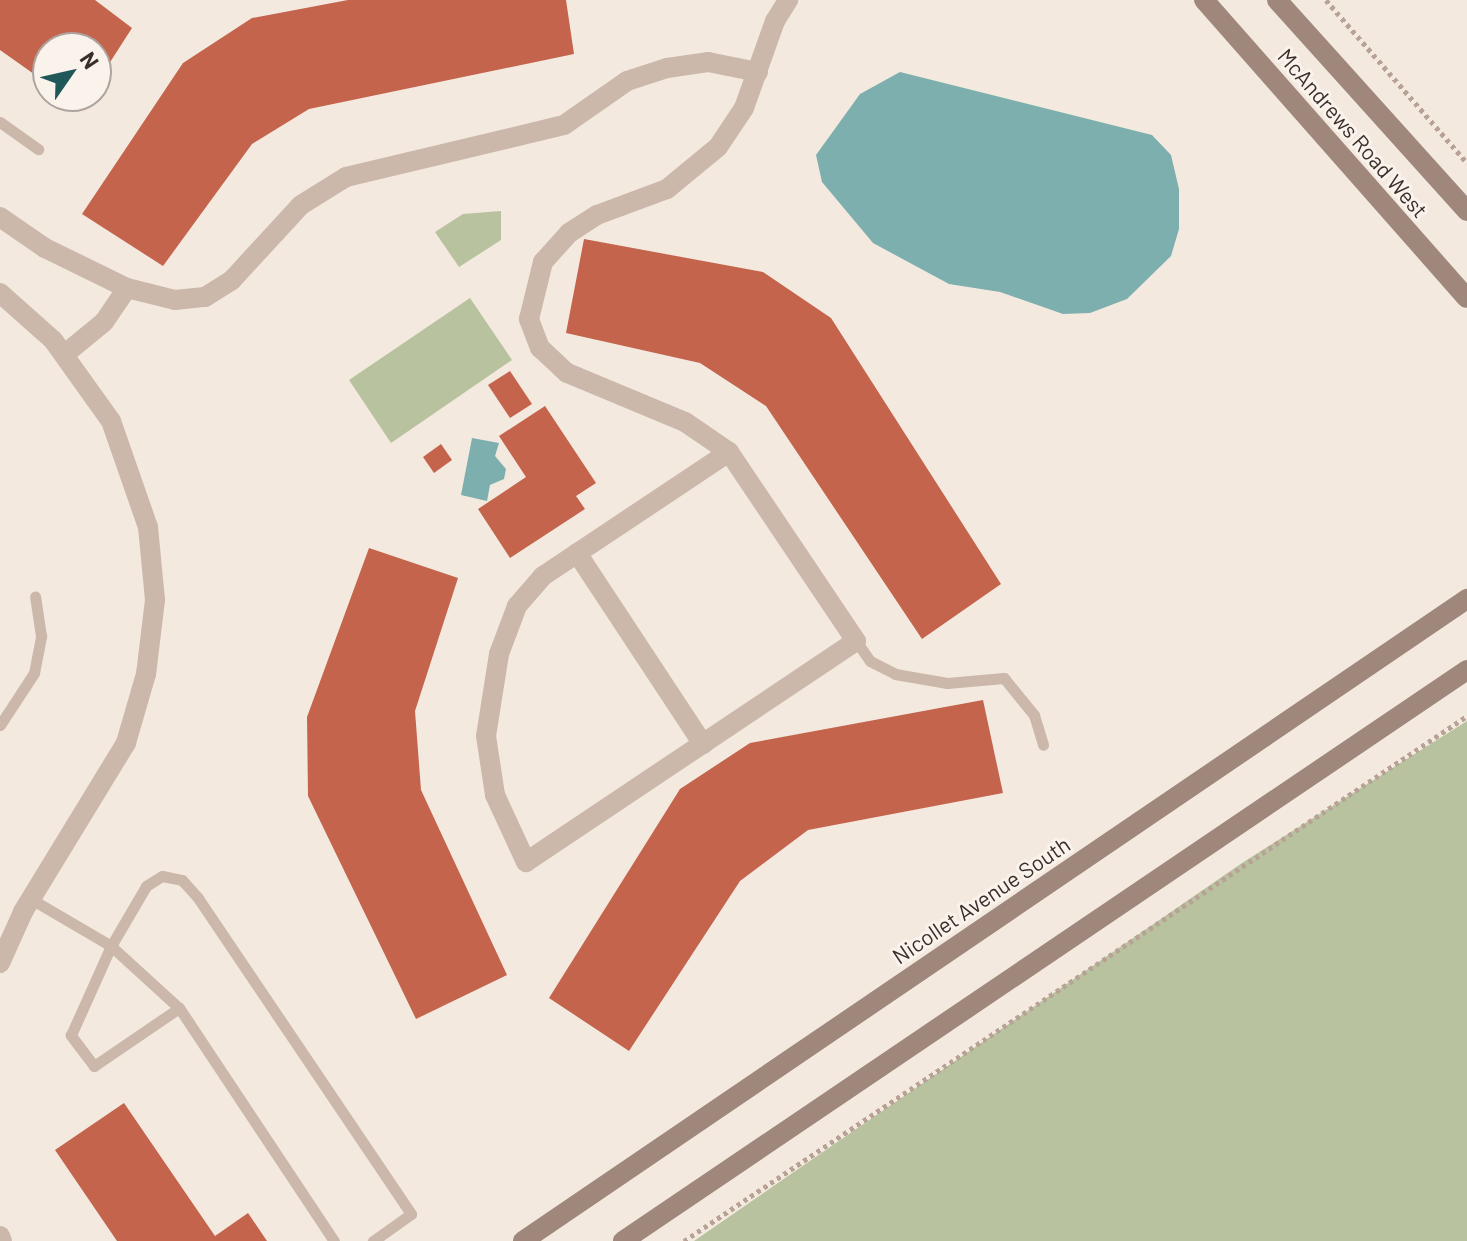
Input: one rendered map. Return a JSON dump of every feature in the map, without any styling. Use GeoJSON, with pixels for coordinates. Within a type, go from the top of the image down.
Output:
{"type":"FeatureCollection","features":[{"type":"Feature","properties":{"kind":"main road","name":"McAndrews Road West"},"geometry":{"type":"LineString","coordinates":[[1204,0],[1467,298]]}},
{"type":"Feature","properties":{"kind":"main road","name":"McAndrews Road West"},"geometry":{"type":"LineString","coordinates":[[1277,0],[1467,211]]}},
{"type":"Feature","properties":{"kind":"main road","name":"Nicollet Avenue South"},"geometry":{"type":"LineString","coordinates":[[523,1241],[1467,599]]}},
{"type":"Feature","properties":{"kind":"main road"},"geometry":{"type":"LineString","coordinates":[[623,1241],[1467,670]]}},
{"type":"Feature","properties":{"kind":"street"},"geometry":{"type":"LineString","coordinates":[[729,452],[543,576],[517,606],[490,699],[490,771],[504,818],[526,862],[856,641],[729,452],[685,422],[567,373],[540,348],[530,310],[536,280],[555,246],[583,222],[667,189],[700,166],[732,129],[758,72],[775,21],[788,0]]}},
{"type":"Feature","properties":{"kind":"street"},"geometry":{"type":"LineString","coordinates":[[0,217],[45,248],[127,288],[175,300],[205,297],[231,281],[301,205],[332,183],[564,125],[644,74],[708,62],[758,72]]}},
{"type":"Feature","properties":{"kind":"street"},"geometry":{"type":"LineString","coordinates":[[65,354],[104,322],[127,288]]}},
{"type":"Feature","properties":{"kind":"street"},"geometry":{"type":"LineString","coordinates":[[0,293],[65,354],[105,411],[126,458],[148,527],[155,600],[146,674],[126,743],[31,899],[0,963]]}},
{"type":"Feature","properties":{"kind":"street"},"geometry":{"type":"LineString","coordinates":[[577,553],[703,744]]}},
{"type":"Feature","properties":{"kind":"lane"},"geometry":{"type":"LineString","coordinates":[[0,122],[38,149]]}},
{"type":"Feature","properties":{"kind":"lane"},"geometry":{"type":"LineString","coordinates":[[0,725],[34,673],[41,636],[35,596]]}},
{"type":"Feature","properties":{"kind":"lane"},"geometry":{"type":"LineString","coordinates":[[856,641],[870,661],[895,674],[947,683],[1004,678],[1034,715],[1043,745]]}},
{"type":"Feature","properties":{"kind":"lane"},"geometry":{"type":"LineString","coordinates":[[179,1008],[94,1066],[71,1035],[111,946],[146,886],[162,876],[182,880],[198,898],[411,1214],[373,1241]]}},
{"type":"Feature","properties":{"kind":"lane"},"geometry":{"type":"LineString","coordinates":[[31,899],[111,946],[179,1008],[334,1241]]}},
{"type":"Feature","properties":{"kind":"path"},"geometry":{"type":"LineString","coordinates":[[1326,0],[1467,163]]}},
{"type":"Feature","properties":{"kind":"path"},"geometry":{"type":"LineString","coordinates":[[684,1241],[1467,716]]}},
{"type":"Feature","properties":{"kind":"green space"},"geometry":{"type":"Polygon","coordinates":[[[501,211],[501,240],[459,267],[435,232],[463,214],[501,211]]]}},
{"type":"Feature","properties":{"kind":"green space"},"geometry":{"type":"Polygon","coordinates":[[[470,298],[512,360],[391,443],[349,380],[470,298]]]}},
{"type":"Feature","properties":{"kind":"green space"},"geometry":{"type":"Polygon","coordinates":[[[1467,721],[1467,1241],[694,1241],[1242,863],[1467,721]]]}},
{"type":"Feature","properties":{"kind":"water"},"geometry":{"type":"Polygon","coordinates":[[[900,72],[1152,135],[1171,155],[1179,189],[1179,229],[1171,256],[1127,299],[1090,313],[1063,314],[1000,292],[949,284],[873,243],[822,182],[816,155],[860,94],[900,72]]]}},
{"type":"Feature","properties":{"kind":"water"},"geometry":{"type":"Polygon","coordinates":[[[472,438],[499,443],[495,456],[506,469],[504,479],[490,485],[487,501],[461,495],[472,438]]]}},
{"type":"Feature","properties":{"kind":"building"},"geometry":{"type":"Polygon","coordinates":[[[0,0],[95,0],[132,28],[112,59],[112,32],[32,32],[32,73],[0,50],[0,0]]]}},
{"type":"Feature","properties":{"kind":"building"},"geometry":{"type":"Polygon","coordinates":[[[348,0],[566,0],[574,54],[309,109],[252,144],[163,266],[82,214],[183,63],[252,18],[348,0]]]}},
{"type":"Feature","properties":{"kind":"building"},"geometry":{"type":"Polygon","coordinates":[[[584,239],[763,272],[831,318],[1001,584],[922,639],[766,406],[700,363],[566,333],[584,239]]]}},
{"type":"Feature","properties":{"kind":"building"},"geometry":{"type":"Polygon","coordinates":[[[510,371],[532,404],[510,418],[488,385],[510,371]]]}},
{"type":"Feature","properties":{"kind":"building"},"geometry":{"type":"Polygon","coordinates":[[[545,406],[596,483],[576,496],[585,509],[510,558],[478,509],[526,477],[499,436],[545,406]]]}},
{"type":"Feature","properties":{"kind":"building"},"geometry":{"type":"Polygon","coordinates":[[[441,444],[452,460],[434,473],[423,457],[441,444]]]}},
{"type":"Feature","properties":{"kind":"building"},"geometry":{"type":"Polygon","coordinates":[[[369,548],[458,578],[415,711],[421,790],[507,975],[416,1019],[308,796],[307,717],[369,548]]]}},
{"type":"Feature","properties":{"kind":"building"},"geometry":{"type":"Polygon","coordinates":[[[983,700],[1003,793],[808,830],[740,881],[629,1051],[549,998],[680,789],[750,743],[983,700]]]}},
{"type":"Feature","properties":{"kind":"building"},"geometry":{"type":"Polygon","coordinates":[[[124,1103],[215,1236],[248,1213],[267,1241],[117,1241],[55,1150],[124,1103]]]}}]}
